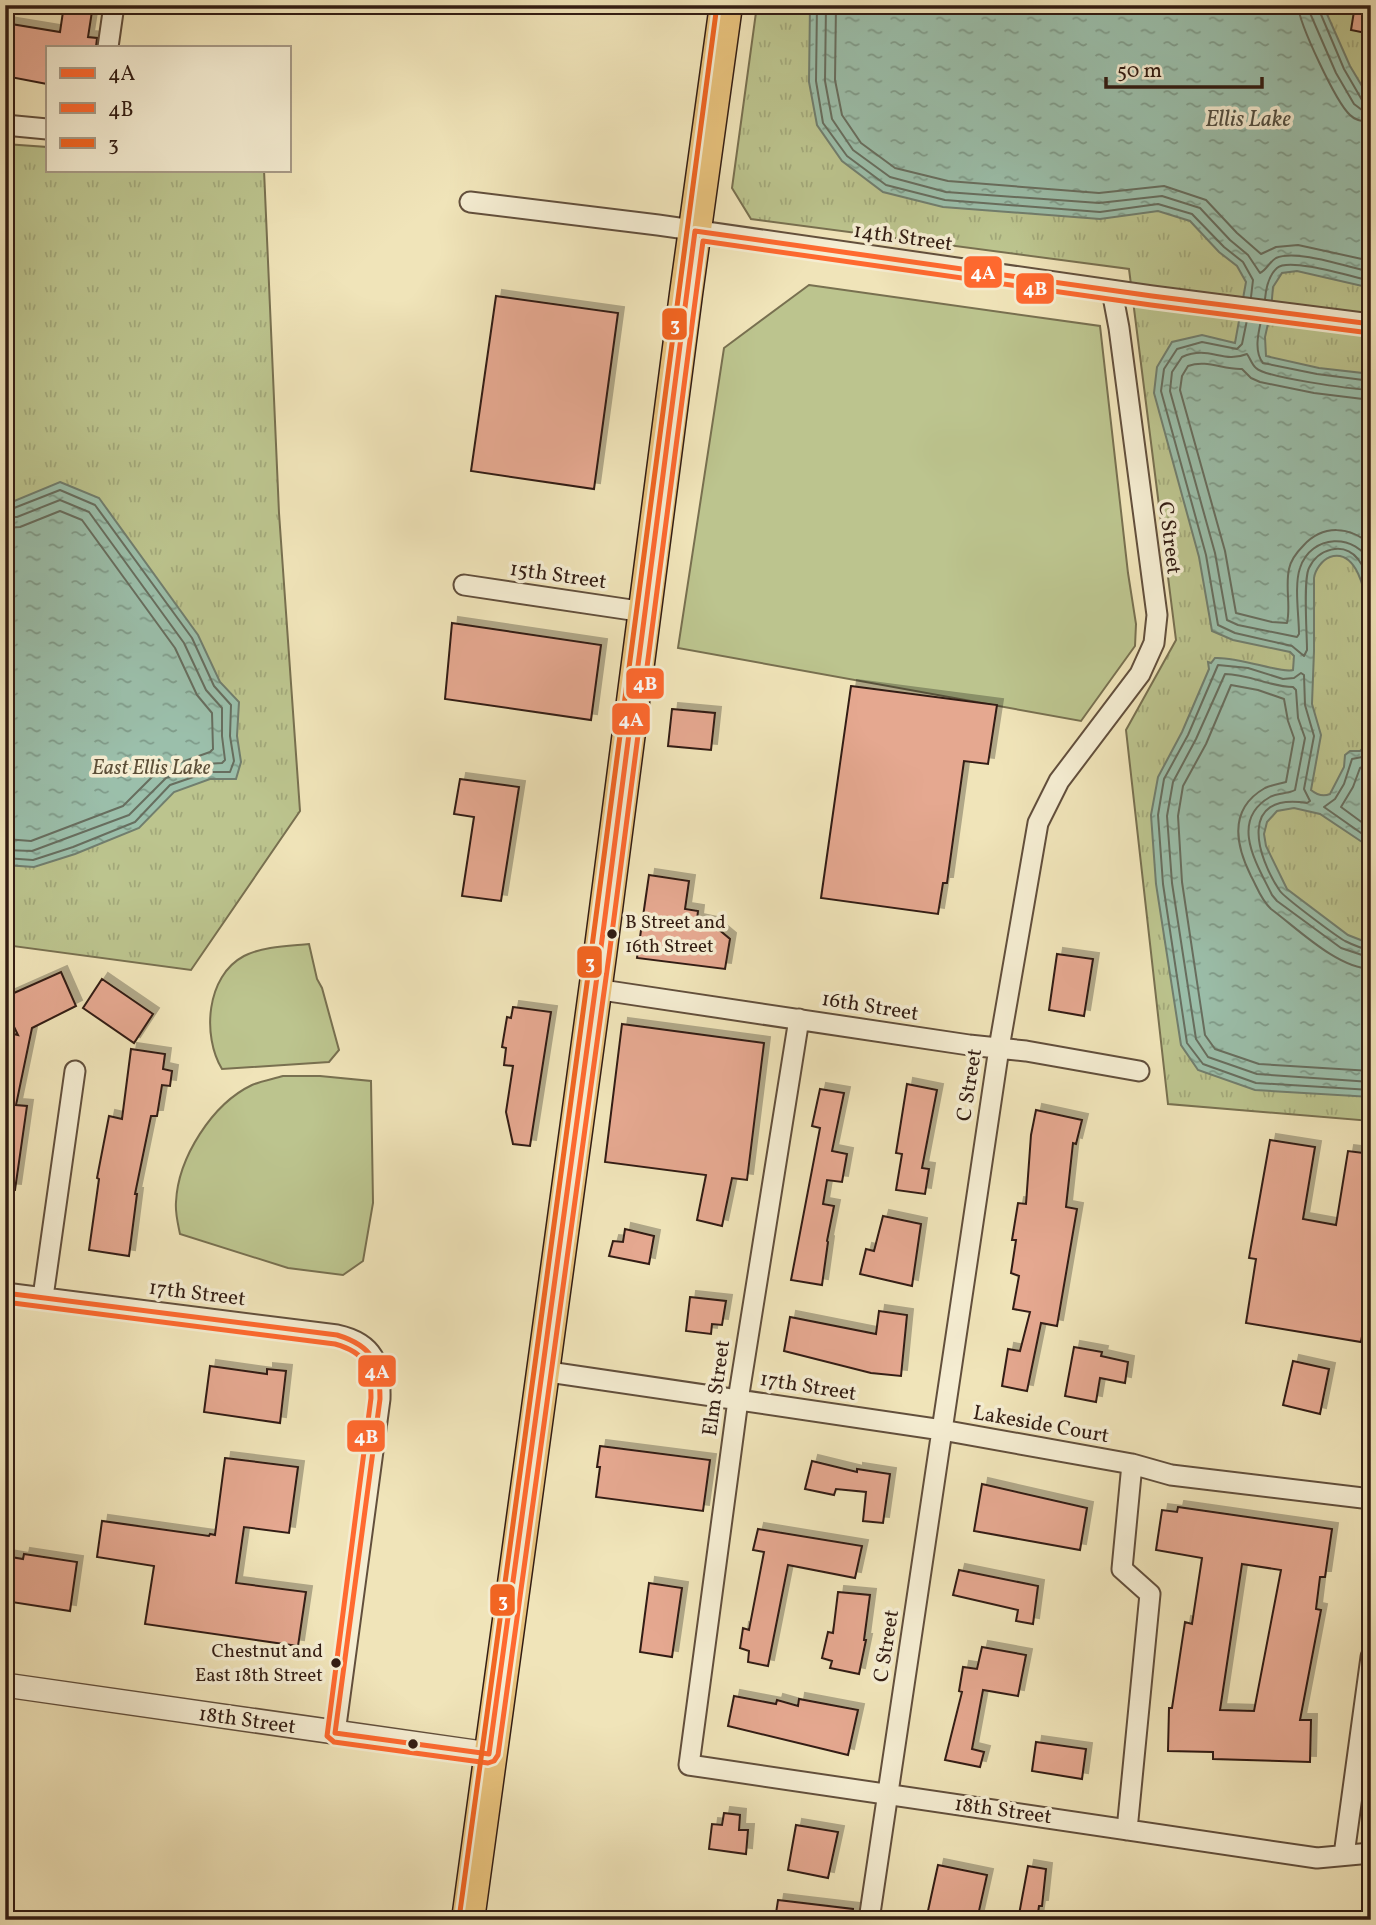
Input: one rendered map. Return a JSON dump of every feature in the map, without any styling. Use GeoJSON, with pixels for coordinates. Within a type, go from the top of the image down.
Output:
{"type":"FeatureCollection","features":[{"type":"Feature","properties":{"kind":"highway"},"geometry":{"type":"LineString","coordinates":[[468,1920],[726,5]]}},
{"type":"Feature","properties":{"kind":"street"},"geometry":{"type":"LineString","coordinates":[[108,46],[114,5]]}},
{"type":"Feature","properties":{"kind":"street"},"geometry":{"type":"LineString","coordinates":[[5,125],[46,129]]}},
{"type":"Feature","properties":{"kind":"street","name":"14th Street"},"geometry":{"type":"LineString","coordinates":[[470,202],[1371,324]]}},
{"type":"Feature","properties":{"kind":"street","name":"C Street"},"geometry":{"type":"LineString","coordinates":[[869,1920],[999,1048],[1038,823],[1059,781],[1140,674],[1154,643],[1157,615],[1112,291]]}},
{"type":"Feature","properties":{"kind":"street","name":"15th Street"},"geometry":{"type":"LineString","coordinates":[[464,585],[645,612]]}},
{"type":"Feature","properties":{"kind":"street","name":"16th Street"},"geometry":{"type":"LineString","coordinates":[[595,989],[1139,1070]]}},
{"type":"Feature","properties":{"kind":"street","name":"Elm Street"},"geometry":{"type":"LineString","coordinates":[[689,1765],[738,1400],[799,1019]]}},
{"type":"Feature","properties":{"kind":"street"},"geometry":{"type":"LineString","coordinates":[[43,1297],[75,1071]]}},
{"type":"Feature","properties":{"kind":"street","name":"17th Street"},"geometry":{"type":"LineString","coordinates":[[5,1293],[337,1335],[351,1338],[363,1345],[375,1359],[381,1377],[380,1399],[335,1733]]}},
{"type":"Feature","properties":{"kind":"street","name":"17th Street"},"geometry":{"type":"LineString","coordinates":[[542,1371],[942,1430]]}},
{"type":"Feature","properties":{"kind":"street","name":"Lakeside Court"},"geometry":{"type":"LineString","coordinates":[[942,1430],[1132,1464],[1171,1475],[1371,1499]]}},
{"type":"Feature","properties":{"kind":"street"},"geometry":{"type":"LineString","coordinates":[[1127,1830],[1150,1594],[1122,1569],[1132,1464]]}},
{"type":"Feature","properties":{"kind":"street"},"geometry":{"type":"LineString","coordinates":[[1344,1855],[1371,1657]]}},
{"type":"Feature","properties":{"kind":"street","name":"18th Street"},"geometry":{"type":"LineString","coordinates":[[5,1685],[489,1754]]}},
{"type":"Feature","properties":{"kind":"street","name":"18th Street"},"geometry":{"type":"LineString","coordinates":[[689,1765],[1317,1858],[1371,1853]]}},
{"type":"Feature","properties":{"kind":"green space","name":"Ellis Lake"},"geometry":{"type":"Polygon","coordinates":[[[757,5],[1371,5],[1371,1121],[1168,1104],[1126,730],[1176,640],[1129,269],[751,219],[732,188],[757,5]]]}},
{"type":"Feature","properties":{"kind":"green space","name":"East Ellis Lake"},"geometry":{"type":"Polygon","coordinates":[[[5,144],[46,147],[46,172],[264,172],[279,513],[300,811],[191,970],[5,945],[5,144]]]}},
{"type":"Feature","properties":{"kind":"green space"},"geometry":{"type":"Polygon","coordinates":[[[809,285],[1100,326],[1136,624],[1135,646],[1081,721],[678,648],[724,348],[809,285]]]}},
{"type":"Feature","properties":{"kind":"green space"},"geometry":{"type":"Polygon","coordinates":[[[309,944],[339,1050],[329,1062],[222,1069],[212,1040],[210,1024],[215,992],[222,977],[231,965],[244,956],[276,947],[309,944]]]}},
{"type":"Feature","properties":{"kind":"green space"},"geometry":{"type":"Polygon","coordinates":[[[283,1076],[371,1081],[373,1203],[363,1261],[343,1275],[288,1268],[180,1234],[176,1210],[178,1185],[190,1151],[200,1134],[211,1119],[237,1094],[256,1084],[283,1076]]]}},
{"type":"Feature","properties":{"kind":"water","name":"Ellis Lake"},"geometry":{"type":"Polygon","coordinates":[[[810,5],[1323,5],[1350,66],[1371,101],[1371,288],[1297,271],[1282,273],[1273,287],[1265,337],[1266,356],[1319,368],[1371,374],[1371,621],[1364,590],[1355,568],[1340,556],[1324,560],[1314,578],[1312,704],[1321,735],[1311,790],[1320,795],[1330,794],[1344,767],[1345,755],[1350,751],[1360,751],[1371,741],[1371,848],[1320,814],[1294,808],[1277,811],[1267,822],[1264,834],[1266,846],[1287,889],[1348,935],[1371,944],[1371,1097],[1255,1090],[1198,1070],[1181,1045],[1156,884],[1151,815],[1158,777],[1182,732],[1209,669],[1208,662],[1211,663],[1215,658],[1224,658],[1280,670],[1293,670],[1294,656],[1290,652],[1233,640],[1212,631],[1199,557],[1154,393],[1157,367],[1172,342],[1202,335],[1235,343],[1246,282],[1237,266],[1219,252],[1190,221],[1158,211],[1100,219],[943,207],[883,192],[842,161],[817,125],[809,82],[810,5]]]}},
{"type":"Feature","properties":{"kind":"water"},"geometry":{"type":"Polygon","coordinates":[[[60,482],[99,498],[198,635],[220,682],[239,702],[237,736],[241,762],[236,779],[210,779],[174,792],[139,828],[34,867],[5,865],[5,501],[12,502],[60,482]]]}},
{"type":"Feature","properties":{"kind":"building"},"geometry":{"type":"Polygon","coordinates":[[[64,5],[93,5],[88,37],[97,38],[96,46],[46,46],[46,84],[5,76],[5,23],[60,32],[64,5]]]}},
{"type":"Feature","properties":{"kind":"building"},"geometry":{"type":"Polygon","coordinates":[[[1355,5],[1371,5],[1371,34],[1351,30],[1355,5]]]}},
{"type":"Feature","properties":{"kind":"building"},"geometry":{"type":"Polygon","coordinates":[[[496,296],[618,313],[594,489],[471,471],[496,296]]]}},
{"type":"Feature","properties":{"kind":"building"},"geometry":{"type":"Polygon","coordinates":[[[452,623],[601,645],[591,720],[445,699],[452,623]]]}},
{"type":"Feature","properties":{"kind":"building"},"geometry":{"type":"Polygon","coordinates":[[[851,686],[997,705],[988,764],[964,761],[947,883],[943,883],[938,914],[821,898],[851,686]]]}},
{"type":"Feature","properties":{"kind":"building"},"geometry":{"type":"Polygon","coordinates":[[[672,709],[715,713],[711,750],[668,746],[672,709]]]}},
{"type":"Feature","properties":{"kind":"building"},"geometry":{"type":"Polygon","coordinates":[[[460,779],[519,787],[501,901],[462,896],[474,817],[454,814],[460,779]]]}},
{"type":"Feature","properties":{"kind":"building"},"geometry":{"type":"Polygon","coordinates":[[[649,875],[689,881],[685,909],[698,911],[697,920],[711,923],[730,939],[725,969],[637,958],[649,875]]]}},
{"type":"Feature","properties":{"kind":"building"},"geometry":{"type":"Polygon","coordinates":[[[1057,954],[1093,959],[1084,1016],[1049,1010],[1057,954]]]}},
{"type":"Feature","properties":{"kind":"building"},"geometry":{"type":"Polygon","coordinates":[[[61,972],[76,1006],[32,1028],[16,1105],[27,1106],[15,1190],[5,1189],[5,1032],[18,1035],[5,1008],[5,997],[61,972]]]}},
{"type":"Feature","properties":{"kind":"building"},"geometry":{"type":"Polygon","coordinates":[[[102,979],[153,1014],[134,1043],[83,1008],[102,979]]]}},
{"type":"Feature","properties":{"kind":"building"},"geometry":{"type":"Polygon","coordinates":[[[513,1007],[551,1012],[530,1146],[513,1144],[506,1112],[513,1066],[504,1065],[506,1048],[502,1047],[507,1017],[511,1018],[513,1007]]]}},
{"type":"Feature","properties":{"kind":"building"},"geometry":{"type":"Polygon","coordinates":[[[622,1024],[764,1043],[747,1180],[732,1178],[722,1226],[697,1220],[706,1175],[605,1162],[622,1024]]]}},
{"type":"Feature","properties":{"kind":"building"},"geometry":{"type":"Polygon","coordinates":[[[131,1049],[165,1054],[163,1069],[172,1071],[170,1086],[162,1085],[157,1116],[151,1116],[135,1194],[129,1256],[89,1250],[97,1178],[109,1116],[122,1119],[131,1049]]]}},
{"type":"Feature","properties":{"kind":"building"},"geometry":{"type":"Polygon","coordinates":[[[907,1084],[937,1090],[922,1168],[929,1169],[925,1194],[896,1190],[902,1154],[896,1153],[907,1084]]]}},
{"type":"Feature","properties":{"kind":"building"},"geometry":{"type":"Polygon","coordinates":[[[820,1089],[844,1093],[832,1151],[847,1154],[842,1182],[827,1180],[823,1204],[834,1206],[822,1285],[791,1280],[820,1128],[812,1126],[820,1089]]]}},
{"type":"Feature","properties":{"kind":"building"},"geometry":{"type":"Polygon","coordinates":[[[1036,1110],[1082,1120],[1076,1144],[1073,1143],[1066,1207],[1077,1209],[1057,1326],[1041,1323],[1027,1391],[1002,1386],[1008,1349],[1020,1351],[1030,1312],[1013,1309],[1019,1276],[1011,1273],[1016,1240],[1012,1240],[1018,1203],[1026,1204],[1031,1135],[1036,1110]]]}},
{"type":"Feature","properties":{"kind":"building"},"geometry":{"type":"Polygon","coordinates":[[[1270,1140],[1315,1147],[1303,1219],[1336,1225],[1348,1151],[1371,1154],[1371,1287],[1361,1342],[1246,1323],[1256,1259],[1249,1258],[1270,1140]]]}},
{"type":"Feature","properties":{"kind":"building"},"geometry":{"type":"Polygon","coordinates":[[[883,1216],[921,1224],[912,1286],[860,1274],[866,1249],[874,1251],[883,1216]]]}},
{"type":"Feature","properties":{"kind":"building"},"geometry":{"type":"Polygon","coordinates":[[[625,1229],[654,1236],[649,1264],[609,1256],[613,1241],[623,1242],[625,1229]]]}},
{"type":"Feature","properties":{"kind":"building"},"geometry":{"type":"Polygon","coordinates":[[[690,1297],[726,1301],[722,1325],[712,1324],[711,1334],[686,1331],[690,1297]]]}},
{"type":"Feature","properties":{"kind":"building"},"geometry":{"type":"Polygon","coordinates":[[[879,1311],[907,1315],[901,1376],[871,1373],[784,1351],[790,1317],[876,1334],[879,1311]]]}},
{"type":"Feature","properties":{"kind":"building"},"geometry":{"type":"Polygon","coordinates":[[[1074,1347],[1102,1352],[1101,1356],[1128,1362],[1125,1383],[1100,1378],[1096,1402],[1065,1396],[1074,1347]]]}},
{"type":"Feature","properties":{"kind":"building"},"geometry":{"type":"Polygon","coordinates":[[[1293,1361],[1329,1369],[1320,1414],[1283,1405],[1293,1361]]]}},
{"type":"Feature","properties":{"kind":"building"},"geometry":{"type":"Polygon","coordinates":[[[210,1366],[267,1374],[267,1369],[286,1371],[280,1423],[204,1412],[210,1366]]]}},
{"type":"Feature","properties":{"kind":"building"},"geometry":{"type":"Polygon","coordinates":[[[600,1446],[710,1460],[703,1511],[596,1497],[600,1446]]]}},
{"type":"Feature","properties":{"kind":"building"},"geometry":{"type":"Polygon","coordinates":[[[225,1458],[298,1467],[289,1533],[244,1527],[236,1583],[306,1592],[298,1646],[145,1624],[154,1566],[97,1557],[102,1521],[215,1535],[225,1458]]]}},
{"type":"Feature","properties":{"kind":"building"},"geometry":{"type":"Polygon","coordinates":[[[812,1461],[857,1472],[857,1469],[890,1474],[883,1523],[863,1521],[866,1492],[836,1489],[834,1495],[805,1489],[812,1461]]]}},
{"type":"Feature","properties":{"kind":"building"},"geometry":{"type":"Polygon","coordinates":[[[982,1484],[1087,1508],[1080,1550],[974,1531],[982,1484]]]}},
{"type":"Feature","properties":{"kind":"building"},"geometry":{"type":"Polygon","coordinates":[[[1178,1507],[1332,1529],[1325,1577],[1320,1577],[1316,1609],[1321,1610],[1300,1720],[1311,1720],[1310,1762],[1213,1759],[1213,1752],[1168,1751],[1169,1708],[1172,1708],[1185,1622],[1192,1624],[1202,1558],[1156,1550],[1162,1510],[1177,1512],[1178,1507]],[[1242,1564],[1220,1710],[1254,1711],[1281,1570],[1242,1564]]]}},
{"type":"Feature","properties":{"kind":"building"},"geometry":{"type":"Polygon","coordinates":[[[758,1529],[862,1546],[855,1578],[788,1565],[768,1666],[748,1662],[749,1651],[740,1648],[743,1628],[749,1630],[764,1552],[753,1550],[758,1529]]]}},
{"type":"Feature","properties":{"kind":"building"},"geometry":{"type":"Polygon","coordinates":[[[24,1554],[77,1562],[70,1611],[5,1601],[5,1556],[23,1559],[24,1554]]]}},
{"type":"Feature","properties":{"kind":"building"},"geometry":{"type":"Polygon","coordinates":[[[959,1570],[1038,1586],[1033,1624],[1016,1621],[1018,1610],[953,1595],[959,1570]]]}},
{"type":"Feature","properties":{"kind":"building"},"geometry":{"type":"Polygon","coordinates":[[[649,1583],[682,1588],[672,1657],[640,1652],[649,1583]]]}},
{"type":"Feature","properties":{"kind":"building"},"geometry":{"type":"Polygon","coordinates":[[[838,1592],[870,1595],[866,1640],[859,1674],[830,1668],[832,1661],[822,1658],[828,1632],[833,1633],[838,1592]]]}},
{"type":"Feature","properties":{"kind":"building"},"geometry":{"type":"Polygon","coordinates":[[[982,1647],[1026,1655],[1018,1696],[983,1690],[972,1749],[984,1752],[980,1767],[945,1760],[962,1692],[959,1691],[963,1667],[977,1669],[982,1647]]]}},
{"type":"Feature","properties":{"kind":"building"},"geometry":{"type":"Polygon","coordinates":[[[734,1696],[776,1704],[777,1700],[798,1706],[799,1699],[858,1710],[848,1755],[728,1726],[734,1696]]]}},
{"type":"Feature","properties":{"kind":"building"},"geometry":{"type":"Polygon","coordinates":[[[1036,1742],[1086,1749],[1082,1779],[1032,1771],[1036,1742]]]}},
{"type":"Feature","properties":{"kind":"building"},"geometry":{"type":"Polygon","coordinates":[[[724,1813],[740,1815],[739,1830],[748,1830],[746,1854],[709,1849],[712,1824],[722,1825],[724,1813]]]}},
{"type":"Feature","properties":{"kind":"building"},"geometry":{"type":"Polygon","coordinates":[[[796,1825],[838,1832],[828,1878],[788,1870],[796,1825]]]}},
{"type":"Feature","properties":{"kind":"building"},"geometry":{"type":"Polygon","coordinates":[[[938,1865],[987,1875],[977,1920],[926,1920],[938,1865]]]}},
{"type":"Feature","properties":{"kind":"building"},"geometry":{"type":"Polygon","coordinates":[[[1028,1866],[1046,1869],[1042,1906],[1039,1906],[1037,1920],[1018,1920],[1028,1866]]]}},
{"type":"Feature","properties":{"kind":"building"},"geometry":{"type":"Polygon","coordinates":[[[778,1900],[853,1909],[852,1920],[775,1920],[778,1900]]]}},
{"type":"Feature","properties":{"kind":"transit line","name":"3"},"geometry":{"type":"LineString","coordinates":[[459,1919],[717,5]]}},
{"type":"Feature","properties":{"kind":"transit line","name":"4A"},"geometry":{"type":"LineString","coordinates":[[5,1293],[337,1335],[349,1339],[366,1351],[376,1366],[380,1399],[335,1733],[489,1754],[600,955],[695,231],[1152,296],[1371,324]]}},
{"type":"Feature","properties":{"kind":"transit line","name":"4B"},"geometry":{"type":"LineString","coordinates":[[5,1302],[335,1344],[360,1357],[368,1370],[371,1398],[327,1736],[334,1742],[488,1763],[494,1761],[498,1755],[609,956],[703,241],[1151,305],[1370,333]]}},
{"type":"Feature","properties":{"kind":"place","name":"B Street and 16th Street"},"geometry":{"type":"Point","coordinates":[612,934]}},
{"type":"Feature","properties":{"kind":"place","name":"Chestnut and East 18th Street"},"geometry":{"type":"Point","coordinates":[336,1663]}}]}
